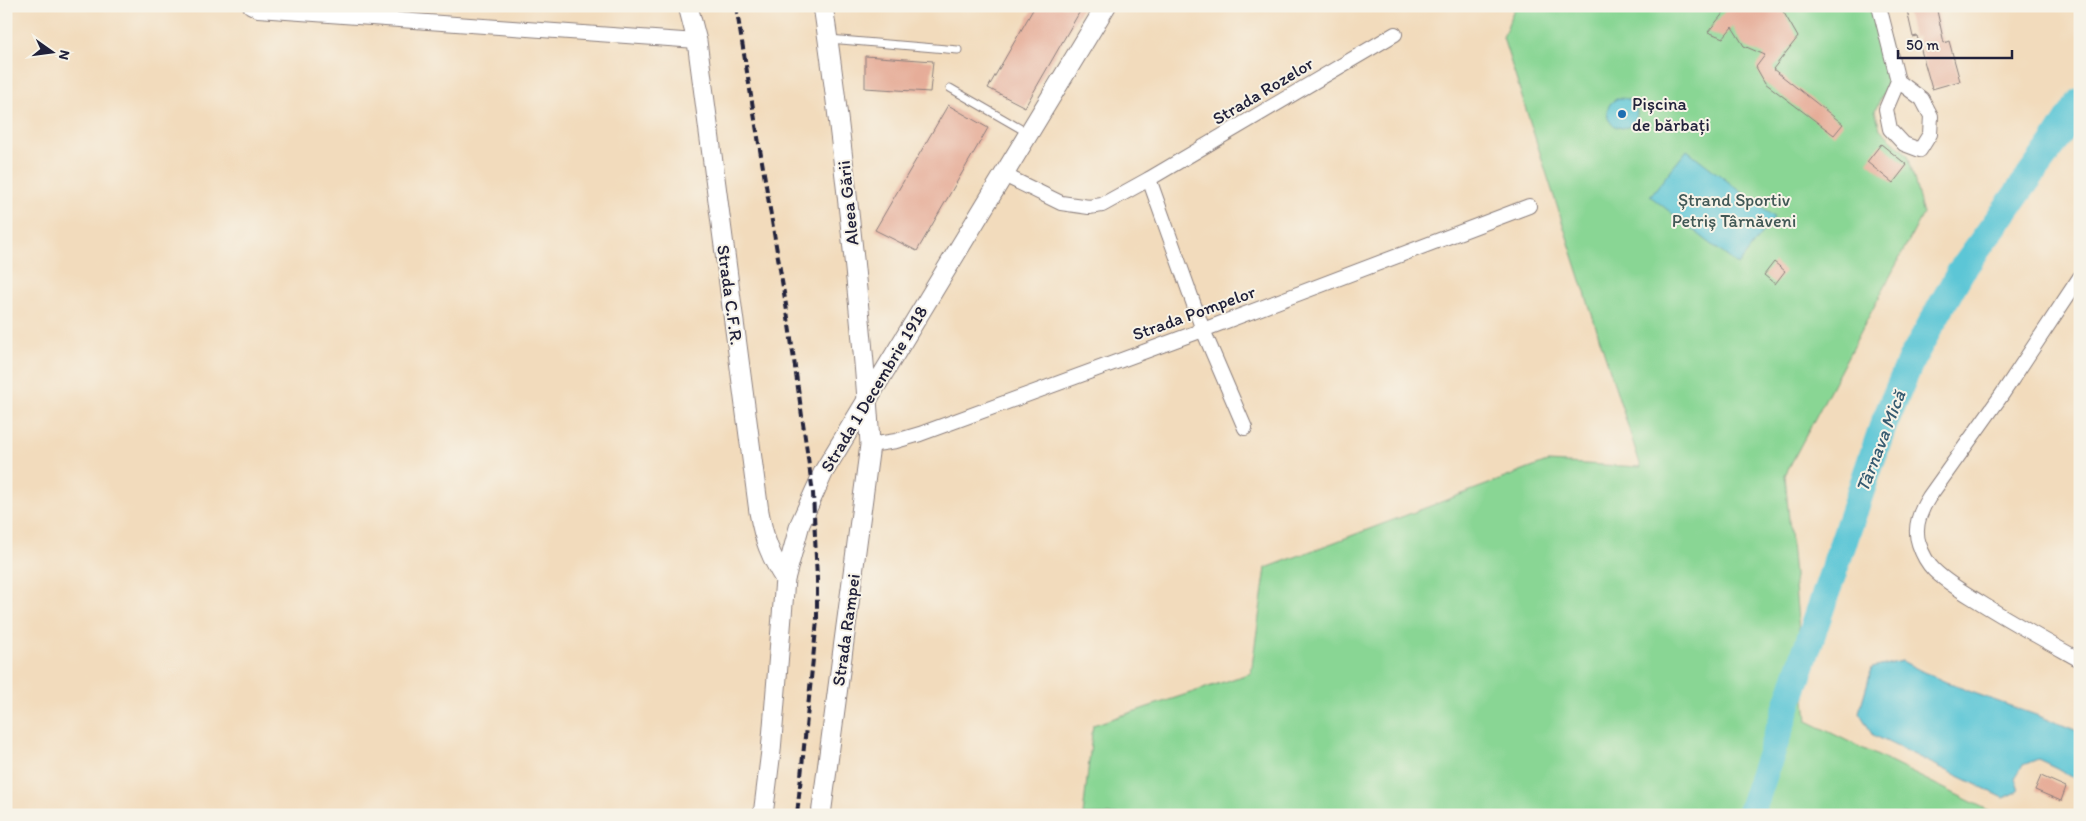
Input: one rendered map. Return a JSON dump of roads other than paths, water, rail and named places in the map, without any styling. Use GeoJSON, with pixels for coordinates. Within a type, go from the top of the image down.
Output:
{"type":"FeatureCollection","features":[{"type":"Feature","properties":{"kind":"street","name":"Strada C.F.R."},"geometry":{"type":"LineString","coordinates":[[688,6],[697,42],[759,512],[764,536],[772,559],[785,579]]}},
{"type":"Feature","properties":{"kind":"street","name":"Aleea Gării"},"geometry":{"type":"LineString","coordinates":[[823,6],[842,150],[870,445]]}},
{"type":"Feature","properties":{"kind":"street","name":"Strada 1 Decembrie 1918"},"geometry":{"type":"LineString","coordinates":[[763,815],[771,751],[785,579],[800,524],[813,493],[824,471],[1106,6]]}},
{"type":"Feature","properties":{"kind":"street"},"geometry":{"type":"LineString","coordinates":[[1879,6],[1898,81],[1886,109],[1890,129],[1904,144],[1920,150],[1930,134],[1931,116],[1922,99],[1898,81]]}},
{"type":"Feature","properties":{"kind":"street"},"geometry":{"type":"LineString","coordinates":[[250,7],[268,11],[697,42]]}},
{"type":"Feature","properties":{"kind":"street","name":"Strada Rozelor"},"geometry":{"type":"LineString","coordinates":[[1004,175],[1060,203],[1090,207],[1102,205],[1149,180],[1395,34]]}},
{"type":"Feature","properties":{"kind":"street"},"geometry":{"type":"LineString","coordinates":[[1149,180],[1202,330],[1245,428]]}},
{"type":"Feature","properties":{"kind":"street","name":"Strada Pompelor"},"geometry":{"type":"LineString","coordinates":[[870,445],[896,441],[920,434],[1529,206]]}},
{"type":"Feature","properties":{"kind":"street"},"geometry":{"type":"LineString","coordinates":[[2080,277],[2018,372],[1929,497],[1921,511],[1917,526],[1918,542],[1924,557],[1933,569],[1952,585],[2004,618],[2080,660]]}},
{"type":"Feature","properties":{"kind":"street","name":"Strada Rampei"},"geometry":{"type":"LineString","coordinates":[[821,815],[870,445]]}},
{"type":"Feature","properties":{"kind":"lane"},"geometry":{"type":"LineString","coordinates":[[828,39],[958,50]]}},
{"type":"Feature","properties":{"kind":"lane"},"geometry":{"type":"LineString","coordinates":[[950,88],[1029,134]]}},
{"type":"Feature","properties":{"kind":"water","name":"Pișcina de bărbați"},"geometry":{"type":"Polygon","coordinates":[[[1622,98],[1628,99],[1636,107],[1636,119],[1628,127],[1622,128],[1616,127],[1608,119],[1607,113],[1608,107],[1616,99],[1622,98]]]}},
{"type":"Feature","properties":{"kind":"water"},"geometry":{"type":"Polygon","coordinates":[[[1687,150],[1774,217],[1738,265],[1650,196],[1687,150]]]}},
{"type":"Feature","properties":{"kind":"water"},"geometry":{"type":"Polygon","coordinates":[[[1902,661],[1945,682],[2080,732],[2080,782],[2038,759],[2023,765],[2015,778],[2019,791],[2004,798],[1873,735],[1859,712],[1872,668],[1902,661]]]}},
{"type":"Feature","properties":{"kind":"waterway","name":"Târnava Mică"},"geometry":{"type":"LineString","coordinates":[[1750,815],[1883,426],[1911,360],[1961,271],[2054,143],[2080,102]]}},
{"type":"Feature","properties":{"kind":"railway"},"geometry":{"type":"LineString","coordinates":[[736,6],[787,311],[813,493],[817,620],[797,815]]}},
{"type":"Feature","properties":{"kind":"place","name":"Pișcina de bărbați"},"geometry":{"type":"Point","coordinates":[1622,114]}},
{"type":"Feature","properties":{"kind":"park label","name":"Ștrand Sportiv Petriș Târnăveni"},"geometry":{"type":"Point","coordinates":[1734,210]}}]}
